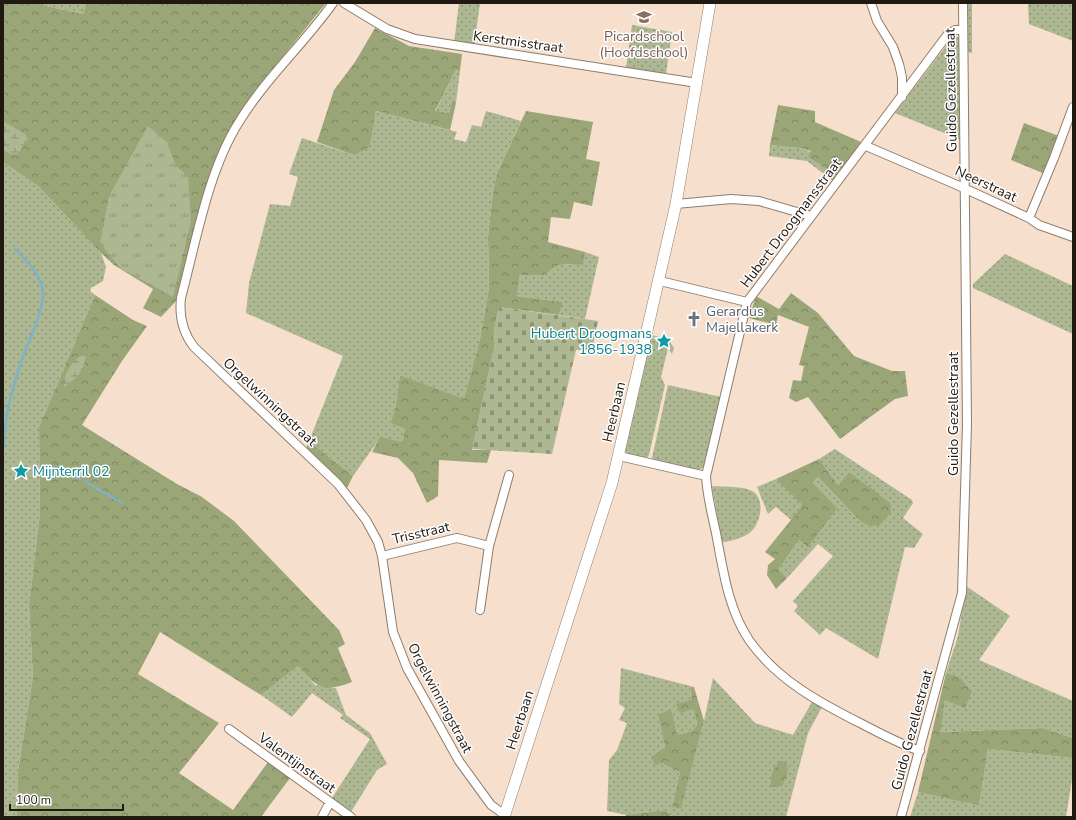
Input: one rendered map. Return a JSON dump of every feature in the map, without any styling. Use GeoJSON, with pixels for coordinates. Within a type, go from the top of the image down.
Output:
{"type":"FeatureCollection","features":[{"type":"Feature","properties":{"kind":"street","name":"Orgelwinningstraat"},"geometry":{"type":"LineString","coordinates":[[333,3],[312,32],[255,98],[230,138],[210,193],[181,298],[180,312],[186,336],[194,347],[345,491],[366,520],[378,542],[382,556],[394,632],[407,668],[459,761],[492,805],[504,816]]}},
{"type":"Feature","properties":{"kind":"street","name":"Kerstmisstraat"},"geometry":{"type":"LineString","coordinates":[[344,3],[387,29],[415,39],[697,83]]}},
{"type":"Feature","properties":{"kind":"street","name":"Heerbaan"},"geometry":{"type":"LineString","coordinates":[[504,816],[607,501],[619,456],[660,281],[676,204],[710,3]]}},
{"type":"Feature","properties":{"kind":"street"},"geometry":{"type":"LineString","coordinates":[[871,3],[877,21],[893,47],[899,64],[902,77],[902,97]]}},
{"type":"Feature","properties":{"kind":"street","name":"Guido Gezellestraat"},"geometry":{"type":"LineString","coordinates":[[901,817],[962,593],[967,424],[963,3]]}},
{"type":"Feature","properties":{"kind":"street","name":"Hubert Droogmansstraat"},"geometry":{"type":"LineString","coordinates":[[920,751],[904,745],[829,707],[800,690],[764,657],[749,639],[736,612],[727,588],[708,496],[706,476],[747,302],[811,216],[866,146],[948,34],[955,30],[963,30]]}},
{"type":"Feature","properties":{"kind":"street","name":"Neerstraat"},"geometry":{"type":"LineString","coordinates":[[1029,218],[1073,107]]}},
{"type":"Feature","properties":{"kind":"street","name":"Neerstraat"},"geometry":{"type":"LineString","coordinates":[[866,146],[1029,218],[1039,225],[1073,237]]}},
{"type":"Feature","properties":{"kind":"street"},"geometry":{"type":"LineString","coordinates":[[676,204],[732,199],[759,201],[811,216]]}},
{"type":"Feature","properties":{"kind":"street"},"geometry":{"type":"LineString","coordinates":[[660,281],[747,302]]}},
{"type":"Feature","properties":{"kind":"street"},"geometry":{"type":"LineString","coordinates":[[619,456],[706,476]]}},
{"type":"Feature","properties":{"kind":"street"},"geometry":{"type":"LineString","coordinates":[[480,610],[489,546],[509,475]]}},
{"type":"Feature","properties":{"kind":"street","name":"Trisstraat"},"geometry":{"type":"LineString","coordinates":[[382,556],[458,538],[489,546]]}},
{"type":"Feature","properties":{"kind":"street","name":"Valentijnstraat"},"geometry":{"type":"LineString","coordinates":[[229,730],[351,817]]}},
{"type":"Feature","properties":{"kind":"street"},"geometry":{"type":"LineString","coordinates":[[322,817],[330,802]]}},
{"type":"Feature","properties":{"kind":"green space"},"geometry":{"type":"Polygon","coordinates":[[[3,3],[41,3],[46,6],[83,14],[87,3],[326,3],[253,94],[217,155],[176,301],[161,317],[143,308],[153,289],[114,265],[38,186],[3,162],[3,3]]]}},
{"type":"Feature","properties":{"kind":"green space"},"geometry":{"type":"Polygon","coordinates":[[[41,3],[87,3],[83,14],[46,6],[41,3]]]}},
{"type":"Feature","properties":{"kind":"green space"},"geometry":{"type":"Polygon","coordinates":[[[459,3],[480,3],[474,46],[454,43],[459,3]]]}},
{"type":"Feature","properties":{"kind":"green space"},"geometry":{"type":"Polygon","coordinates":[[[967,3],[972,3],[972,53],[967,52],[967,3]]]}},
{"type":"Feature","properties":{"kind":"green space"},"geometry":{"type":"Polygon","coordinates":[[[1028,3],[1073,3],[1073,41],[1029,24],[1028,3]]]}},
{"type":"Feature","properties":{"kind":"green space"},"geometry":{"type":"Polygon","coordinates":[[[632,25],[672,32],[666,74],[626,68],[632,25]]]}},
{"type":"Feature","properties":{"kind":"green space"},"geometry":{"type":"Polygon","coordinates":[[[375,28],[409,46],[462,54],[460,71],[456,70],[435,111],[449,113],[453,101],[456,103],[450,130],[376,111],[368,148],[354,155],[317,142],[334,90],[355,62],[375,28]]]}},
{"type":"Feature","properties":{"kind":"green space"},"geometry":{"type":"Polygon","coordinates":[[[953,37],[958,37],[960,40],[961,140],[895,113],[953,37]]]}},
{"type":"Feature","properties":{"kind":"green space"},"geometry":{"type":"Polygon","coordinates":[[[456,70],[460,71],[456,103],[453,102],[449,113],[435,112],[456,70]]]}},
{"type":"Feature","properties":{"kind":"green space"},"geometry":{"type":"Polygon","coordinates":[[[778,105],[815,111],[815,122],[861,142],[837,176],[808,157],[811,151],[800,148],[770,145],[778,105]]]}},
{"type":"Feature","properties":{"kind":"green space"},"geometry":{"type":"Polygon","coordinates":[[[376,111],[457,132],[454,139],[466,142],[472,125],[481,127],[486,111],[521,121],[497,173],[493,192],[488,236],[489,288],[480,339],[464,400],[400,375],[395,410],[390,423],[405,429],[402,442],[380,438],[353,476],[309,441],[343,356],[246,313],[249,283],[270,204],[290,206],[298,177],[289,174],[302,138],[354,155],[372,135],[376,111]]]}},
{"type":"Feature","properties":{"kind":"green space"},"geometry":{"type":"Polygon","coordinates":[[[526,111],[593,122],[586,159],[600,162],[592,206],[574,202],[570,219],[551,217],[548,242],[585,252],[583,265],[566,264],[557,266],[544,275],[520,275],[517,296],[562,302],[559,315],[499,307],[493,335],[495,343],[472,450],[491,450],[487,463],[439,460],[438,496],[427,503],[413,473],[398,458],[372,452],[380,437],[402,442],[405,429],[390,423],[395,410],[400,375],[464,399],[480,339],[489,288],[488,236],[493,192],[497,173],[526,111]]]}},
{"type":"Feature","properties":{"kind":"green space"},"geometry":{"type":"Polygon","coordinates":[[[3,121],[25,134],[28,139],[18,154],[11,154],[3,150],[3,121]]]}},
{"type":"Feature","properties":{"kind":"green space"},"geometry":{"type":"Polygon","coordinates":[[[1024,123],[1059,136],[1045,174],[1011,160],[1024,123]]]}},
{"type":"Feature","properties":{"kind":"green space"},"geometry":{"type":"Polygon","coordinates":[[[148,126],[167,142],[176,166],[188,176],[191,222],[173,297],[120,268],[100,243],[109,196],[148,126]]]}},
{"type":"Feature","properties":{"kind":"green space"},"geometry":{"type":"Polygon","coordinates":[[[770,145],[800,148],[811,152],[808,157],[837,176],[833,181],[807,161],[769,156],[770,145]]]}},
{"type":"Feature","properties":{"kind":"green space","name":"Mijnterril 02"},"geometry":{"type":"Polygon","coordinates":[[[3,162],[38,186],[101,253],[106,267],[103,281],[91,288],[90,291],[95,295],[39,427],[40,514],[29,605],[33,677],[18,771],[17,817],[3,817],[3,162]]]}},
{"type":"Feature","properties":{"kind":"green space"},"geometry":{"type":"Polygon","coordinates":[[[585,252],[599,257],[585,319],[559,315],[561,302],[517,296],[520,275],[544,275],[557,266],[566,264],[582,265],[585,252]]]}},
{"type":"Feature","properties":{"kind":"green space"},"geometry":{"type":"Polygon","coordinates":[[[1005,254],[1073,286],[1073,334],[973,288],[973,284],[1005,254]]]}},
{"type":"Feature","properties":{"kind":"green space"},"geometry":{"type":"Polygon","coordinates":[[[791,293],[818,313],[854,356],[892,371],[905,371],[908,396],[895,399],[840,439],[808,397],[796,402],[789,398],[793,380],[801,381],[804,366],[799,365],[809,327],[778,315],[776,325],[749,318],[756,296],[779,309],[791,293]]]}},
{"type":"Feature","properties":{"kind":"green space"},"geometry":{"type":"Polygon","coordinates":[[[95,295],[133,320],[147,326],[122,361],[82,425],[177,484],[202,497],[234,521],[339,630],[345,644],[338,648],[352,682],[334,687],[327,688],[316,684],[298,666],[261,695],[160,632],[138,674],[219,723],[179,773],[233,810],[268,762],[290,778],[261,817],[17,817],[18,771],[33,677],[29,605],[40,514],[39,427],[95,295]]]}},
{"type":"Feature","properties":{"kind":"green space"},"geometry":{"type":"Polygon","coordinates":[[[499,307],[598,321],[592,350],[576,350],[552,454],[472,449],[495,343],[493,335],[499,307]]]}},
{"type":"Feature","properties":{"kind":"green space"},"geometry":{"type":"Polygon","coordinates":[[[651,335],[668,339],[674,348],[672,354],[668,348],[661,377],[665,385],[649,455],[646,459],[628,454],[625,451],[651,335]]]}},
{"type":"Feature","properties":{"kind":"green space"},"geometry":{"type":"Polygon","coordinates":[[[86,353],[84,364],[80,373],[64,387],[65,377],[70,367],[77,358],[86,353]]]}},
{"type":"Feature","properties":{"kind":"green space"},"geometry":{"type":"Polygon","coordinates":[[[668,385],[721,397],[706,461],[704,467],[697,471],[654,461],[652,458],[668,385]]]}},
{"type":"Feature","properties":{"kind":"green space"},"geometry":{"type":"Polygon","coordinates":[[[309,441],[353,476],[347,488],[306,449],[309,441]]]}},
{"type":"Feature","properties":{"kind":"green space"},"geometry":{"type":"Polygon","coordinates":[[[835,449],[912,500],[913,503],[903,518],[923,534],[914,548],[905,547],[878,659],[826,628],[820,635],[794,611],[798,606],[793,601],[833,556],[818,544],[787,578],[777,569],[799,540],[808,546],[812,482],[818,477],[860,521],[849,472],[838,485],[819,459],[835,449]]]}},
{"type":"Feature","properties":{"kind":"green space"},"geometry":{"type":"Polygon","coordinates":[[[819,459],[838,485],[849,472],[890,503],[891,512],[880,525],[870,526],[860,521],[818,477],[812,482],[837,508],[808,547],[799,540],[778,569],[787,578],[776,589],[767,575],[768,565],[775,559],[765,552],[803,505],[776,479],[819,459]]]}},
{"type":"Feature","properties":{"kind":"green space"},"geometry":{"type":"Polygon","coordinates":[[[776,479],[804,505],[791,520],[776,507],[768,514],[757,487],[776,479]]]}},
{"type":"Feature","properties":{"kind":"green space"},"geometry":{"type":"Polygon","coordinates":[[[712,486],[744,488],[757,495],[760,513],[756,525],[748,534],[735,540],[722,542],[712,486]]]}},
{"type":"Feature","properties":{"kind":"green space"},"geometry":{"type":"Polygon","coordinates":[[[966,586],[1010,616],[979,660],[1073,701],[1073,738],[1043,728],[939,732],[945,700],[958,676],[946,673],[958,636],[966,586]]]}},
{"type":"Feature","properties":{"kind":"green space"},"geometry":{"type":"Polygon","coordinates":[[[298,666],[315,685],[336,688],[346,715],[370,733],[387,764],[377,770],[351,812],[332,798],[370,739],[340,718],[343,715],[312,693],[292,717],[261,695],[298,666]]]}},
{"type":"Feature","properties":{"kind":"green space"},"geometry":{"type":"Polygon","coordinates":[[[621,668],[694,687],[690,689],[692,699],[677,704],[694,708],[697,725],[692,731],[677,735],[658,715],[665,747],[652,757],[680,772],[672,807],[681,808],[704,721],[713,678],[755,723],[793,735],[812,702],[822,707],[808,733],[786,817],[672,817],[665,810],[626,815],[607,811],[609,760],[617,750],[627,723],[619,720],[625,708],[619,704],[621,668]]]}},
{"type":"Feature","properties":{"kind":"green space"},"geometry":{"type":"Polygon","coordinates":[[[946,673],[958,676],[972,691],[965,708],[945,700],[940,732],[1043,728],[1073,738],[1073,758],[988,749],[979,805],[918,792],[946,673]]]}},
{"type":"Feature","properties":{"kind":"green space"},"geometry":{"type":"Polygon","coordinates":[[[694,687],[704,721],[681,809],[672,807],[680,772],[662,763],[655,765],[651,757],[665,747],[658,715],[671,709],[677,735],[692,731],[697,725],[694,709],[680,713],[676,704],[692,699],[690,688],[694,687]]]}},
{"type":"Feature","properties":{"kind":"green space"},"geometry":{"type":"Polygon","coordinates":[[[988,749],[1073,758],[1073,773],[1066,817],[910,817],[918,792],[979,804],[988,749]]]}},
{"type":"Feature","properties":{"kind":"green space"},"geometry":{"type":"Polygon","coordinates":[[[780,761],[786,762],[788,771],[786,777],[782,786],[771,787],[772,773],[780,761]]]}},
{"type":"Feature","properties":{"kind":"green space"},"geometry":{"type":"Polygon","coordinates":[[[665,810],[672,817],[626,817],[626,815],[665,810]]]}},
{"type":"Feature","properties":{"kind":"waterway"},"geometry":{"type":"LineString","coordinates":[[4,446],[4,435],[15,380],[40,312],[43,294],[38,275],[15,249]]}},
{"type":"Feature","properties":{"kind":"waterway"},"geometry":{"type":"LineString","coordinates":[[3,455],[3,464]]}},
{"type":"Feature","properties":{"kind":"waterway"},"geometry":{"type":"LineString","coordinates":[[59,466],[80,479]]}},
{"type":"Feature","properties":{"kind":"waterway"},"geometry":{"type":"LineString","coordinates":[[86,482],[122,503]]}},
{"type":"Feature","properties":{"kind":"place","name":"Picardschool (Hoofdschool)"},"geometry":{"type":"Point","coordinates":[644,17]}},
{"type":"Feature","properties":{"kind":"place","name":"Gerardus Majellakerk"},"geometry":{"type":"Point","coordinates":[694,319]}},
{"type":"Feature","properties":{"kind":"place","name":"Hubert Droogmans 1856-1938"},"geometry":{"type":"Point","coordinates":[664,341]}},
{"type":"Feature","properties":{"kind":"place","name":"Mijnterril 02"},"geometry":{"type":"Point","coordinates":[21,471]}}]}
